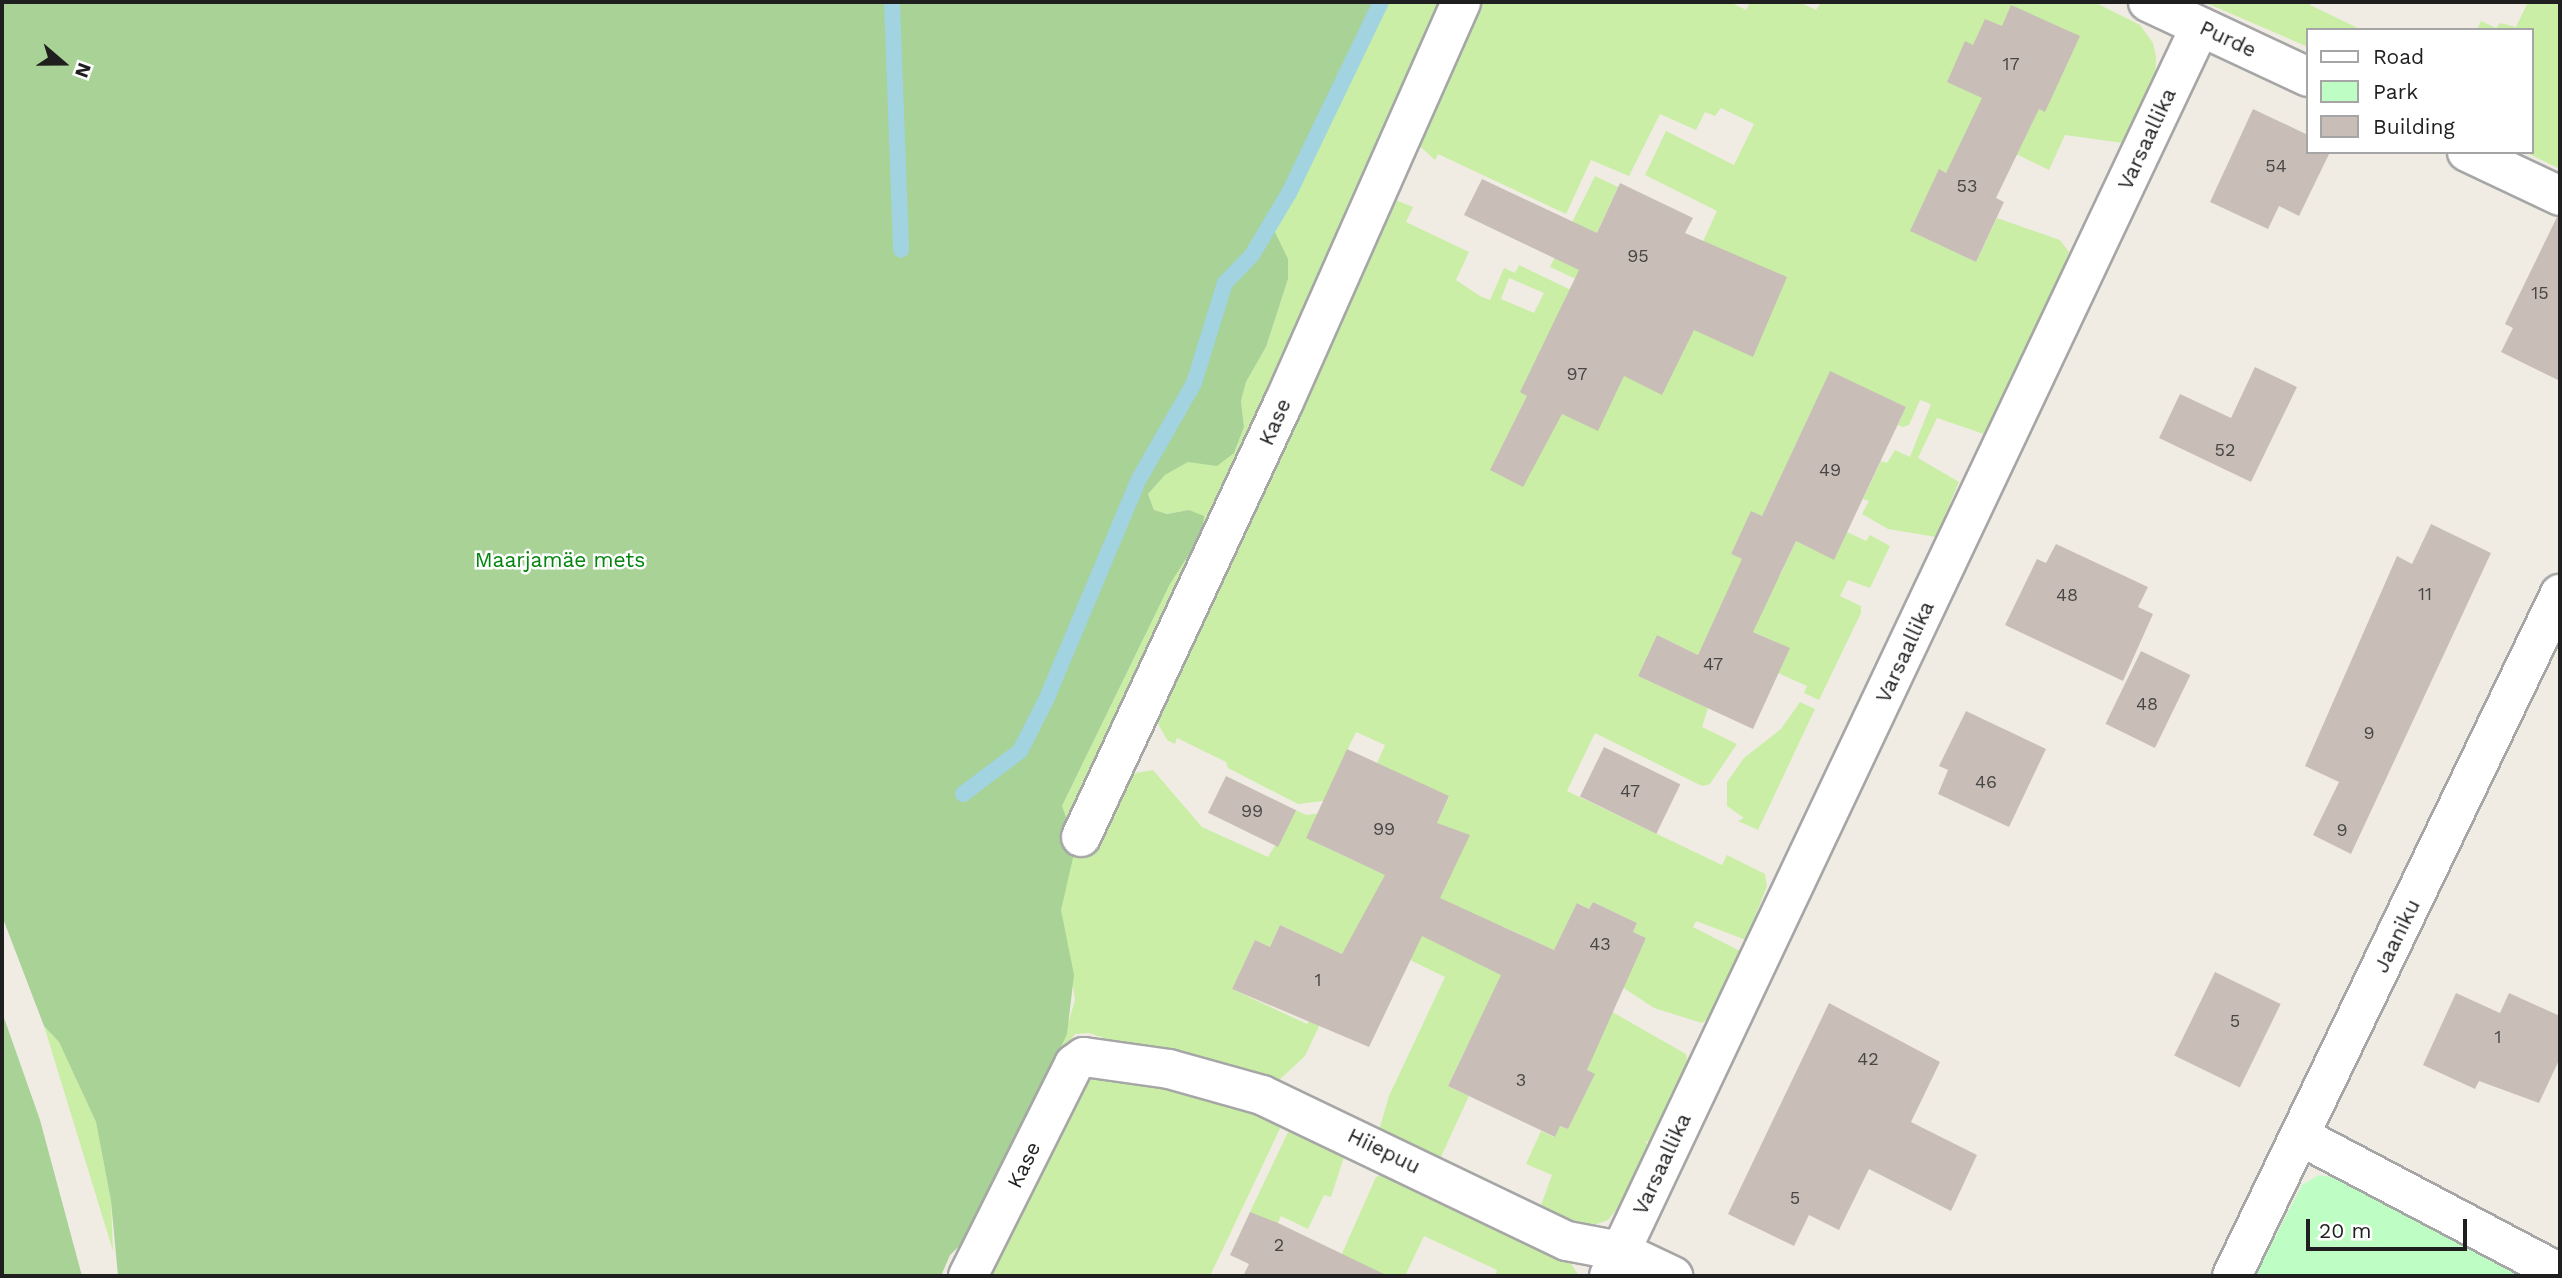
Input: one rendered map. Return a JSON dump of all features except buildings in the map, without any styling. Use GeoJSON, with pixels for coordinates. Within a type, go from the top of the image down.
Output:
{"type":"FeatureCollection","features":[{"type":"Feature","properties":{"kind":"street","name":"Kase"},"geometry":{"type":"LineString","coordinates":[[1081,838],[1278,416],[1461,2]]}},
{"type":"Feature","properties":{"kind":"street","name":"Purde"},"geometry":{"type":"LineString","coordinates":[[2148,2],[2306,76]]}},
{"type":"Feature","properties":{"kind":"street","name":"Varsaallika"},"geometry":{"type":"LineString","coordinates":[[1614,1264],[2200,27]]}},
{"type":"Feature","properties":{"kind":"street"},"geometry":{"type":"LineString","coordinates":[[2472,154],[2560,196]]}},
{"type":"Feature","properties":{"kind":"street","name":"Jaaniku"},"geometry":{"type":"LineString","coordinates":[[2232,1276],[2302,1138],[2560,594]]}},
{"type":"Feature","properties":{"kind":"street","name":"Kase"},"geometry":{"type":"LineString","coordinates":[[968,1276],[1074,1064],[1083,1057]]}},
{"type":"Feature","properties":{"kind":"street","name":"Hiiepuu"},"geometry":{"type":"LineString","coordinates":[[1083,1057],[1169,1069],[1262,1095],[1614,1264],[1673,1276]]}},
{"type":"Feature","properties":{"kind":"street"},"geometry":{"type":"LineString","coordinates":[[2302,1138],[2560,1273]]}},
{"type":"Feature","properties":{"kind":"green space","name":"Maarjamäe mets"},"geometry":{"type":"Polygon","coordinates":[[[2,2],[1381,2],[1349,51],[1270,222],[1288,259],[1288,279],[1266,347],[1246,382],[1241,401],[1244,427],[1234,453],[1217,466],[1188,462],[1165,475],[1148,494],[1154,510],[1167,514],[1189,510],[1204,516],[1202,534],[1170,584],[1062,806],[1076,845],[1061,910],[1074,975],[1067,1034],[973,1233],[950,1255],[941,1276],[118,1276],[111,1201],[96,1122],[59,1042],[44,1026],[2,916],[2,2]]]}},
{"type":"Feature","properties":{"kind":"green space"},"geometry":{"type":"Polygon","coordinates":[[[1381,2],[1448,2],[1070,833],[1062,806],[1170,584],[1202,534],[1189,510],[1167,514],[1154,510],[1148,494],[1165,475],[1188,462],[1234,453],[1244,427],[1241,401],[1246,382],[1266,347],[1288,279],[1287,259],[1269,222],[1349,51],[1381,2]]]}},
{"type":"Feature","properties":{"kind":"green space"},"geometry":{"type":"Polygon","coordinates":[[[1474,2],[1730,2],[1746,10],[1750,2],[1799,2],[1816,10],[1821,2],[2094,2],[2140,25],[2153,43],[2156,57],[2155,77],[2123,143],[2065,135],[2049,170],[2018,155],[1946,173],[1940,170],[1911,231],[1976,262],[1997,218],[2060,240],[2069,252],[2042,322],[1984,434],[1937,418],[1918,458],[1959,482],[1936,537],[1888,529],[1862,514],[1869,501],[1863,499],[1881,461],[1887,463],[1895,450],[1910,457],[1931,404],[1920,400],[1909,425],[1903,427],[1898,425],[1906,407],[1830,372],[1762,516],[1751,512],[1731,554],[1780,576],[1796,541],[1834,559],[1847,532],[1866,541],[1870,535],[1890,546],[1870,588],[1848,580],[1840,596],[1861,606],[1861,613],[1819,700],[1804,693],[1807,686],[1778,673],[1789,648],[1717,615],[1698,655],[1657,635],[1638,676],[1708,708],[1702,727],[1737,744],[1710,784],[1702,786],[1595,733],[1567,791],[1722,865],[1727,855],[1765,874],[1767,886],[1746,940],[1696,921],[1693,927],[1740,951],[1712,1015],[1702,1023],[1654,1008],[1622,987],[1646,938],[1633,932],[1637,923],[1593,902],[1589,909],[1578,903],[1554,950],[1502,926],[1607,1009],[1686,1054],[1688,1066],[1651,1143],[1645,1141],[1649,1147],[1622,1203],[1608,1220],[1594,1225],[1577,1226],[1540,1208],[1552,1175],[1526,1164],[1541,1131],[1554,1137],[1560,1126],[1568,1129],[1594,1075],[1587,1070],[1591,1061],[1515,1024],[1467,1046],[1448,1086],[1469,1096],[1438,1163],[1379,1130],[1389,1096],[1445,977],[1410,960],[1342,954],[1280,925],[1270,947],[1255,940],[1232,989],[1307,1024],[1310,1019],[1320,1024],[1305,1056],[1276,1083],[1132,1048],[1089,1033],[1075,1034],[1059,1055],[1075,1000],[1061,910],[1065,888],[1076,845],[1130,774],[1153,770],[1202,827],[1268,857],[1296,810],[1306,815],[1342,810],[1325,847],[1408,885],[1449,797],[1377,763],[1385,745],[1356,732],[1338,769],[1331,800],[1298,804],[1228,768],[1226,762],[1177,738],[1175,744],[1167,740],[1156,720],[1386,196],[1413,207],[1406,222],[1469,252],[1456,280],[1480,296],[1490,300],[1504,268],[1515,273],[1519,265],[1661,333],[1717,211],[1645,175],[1666,131],[1734,165],[1754,124],[1721,108],[1715,116],[1705,112],[1696,130],[1660,114],[1629,176],[1591,160],[1566,214],[1438,154],[1435,160],[1414,141],[1474,2]],[[1509,278],[1501,299],[1534,313],[1544,293],[1509,278]]]}},
{"type":"Feature","properties":{"kind":"green space"},"geometry":{"type":"Polygon","coordinates":[[[2204,2],[2311,2],[2310,5],[2358,28],[2306,28],[2306,46],[2204,2]]]}},
{"type":"Feature","properties":{"kind":"green space"},"geometry":{"type":"Polygon","coordinates":[[[2528,2],[2560,2],[2560,169],[2529,154],[2534,154],[2534,28],[2496,28],[2500,23],[2516,27],[2528,2]]]}},
{"type":"Feature","properties":{"kind":"green space"},"geometry":{"type":"Polygon","coordinates":[[[2481,21],[2496,28],[2478,28],[2481,21]]]}},
{"type":"Feature","properties":{"kind":"green space"},"geometry":{"type":"Polygon","coordinates":[[[1595,176],[1618,187],[1589,250],[1602,291],[1550,267],[1595,176]]]}},
{"type":"Feature","properties":{"kind":"green space"},"geometry":{"type":"Polygon","coordinates":[[[1800,702],[1815,709],[1758,830],[1738,821],[1744,818],[1727,806],[1727,782],[1744,758],[1781,729],[1800,702]]]}},
{"type":"Feature","properties":{"kind":"green space"},"geometry":{"type":"Polygon","coordinates":[[[2,1012],[40,1120],[82,1276],[2,1276],[2,1012]]]}},
{"type":"Feature","properties":{"kind":"green space"},"geometry":{"type":"Polygon","coordinates":[[[44,1026],[59,1042],[96,1122],[111,1201],[113,1251],[44,1026]]]}},
{"type":"Feature","properties":{"kind":"green space"},"geometry":{"type":"Polygon","coordinates":[[[1087,1076],[1122,1076],[1285,1118],[1210,1276],[988,1276],[1087,1076]]]}},
{"type":"Feature","properties":{"kind":"green space"},"geometry":{"type":"Polygon","coordinates":[[[1291,1126],[1341,1150],[1344,1157],[1331,1197],[1324,1195],[1308,1229],[1281,1216],[1277,1225],[1250,1212],[1291,1126]]]}},
{"type":"Feature","properties":{"kind":"green space"},"geometry":{"type":"Polygon","coordinates":[[[1390,1171],[1566,1256],[1579,1276],[1495,1276],[1497,1270],[1424,1236],[1405,1276],[1332,1276],[1376,1177],[1390,1171]]]}},
{"type":"Feature","properties":{"kind":"green space"},"geometry":{"type":"Polygon","coordinates":[[[2319,1175],[2342,1179],[2529,1276],[2255,1276],[2302,1185],[2319,1175]]]}},
{"type":"Feature","properties":{"kind":"waterway"},"geometry":{"type":"LineString","coordinates":[[892,2],[901,250]]}},
{"type":"Feature","properties":{"kind":"waterway"},"geometry":{"type":"LineString","coordinates":[[963,794],[1020,751],[1046,700],[1139,479],[1194,383],[1225,283],[1252,255],[1289,193],[1381,2]]}}]}
